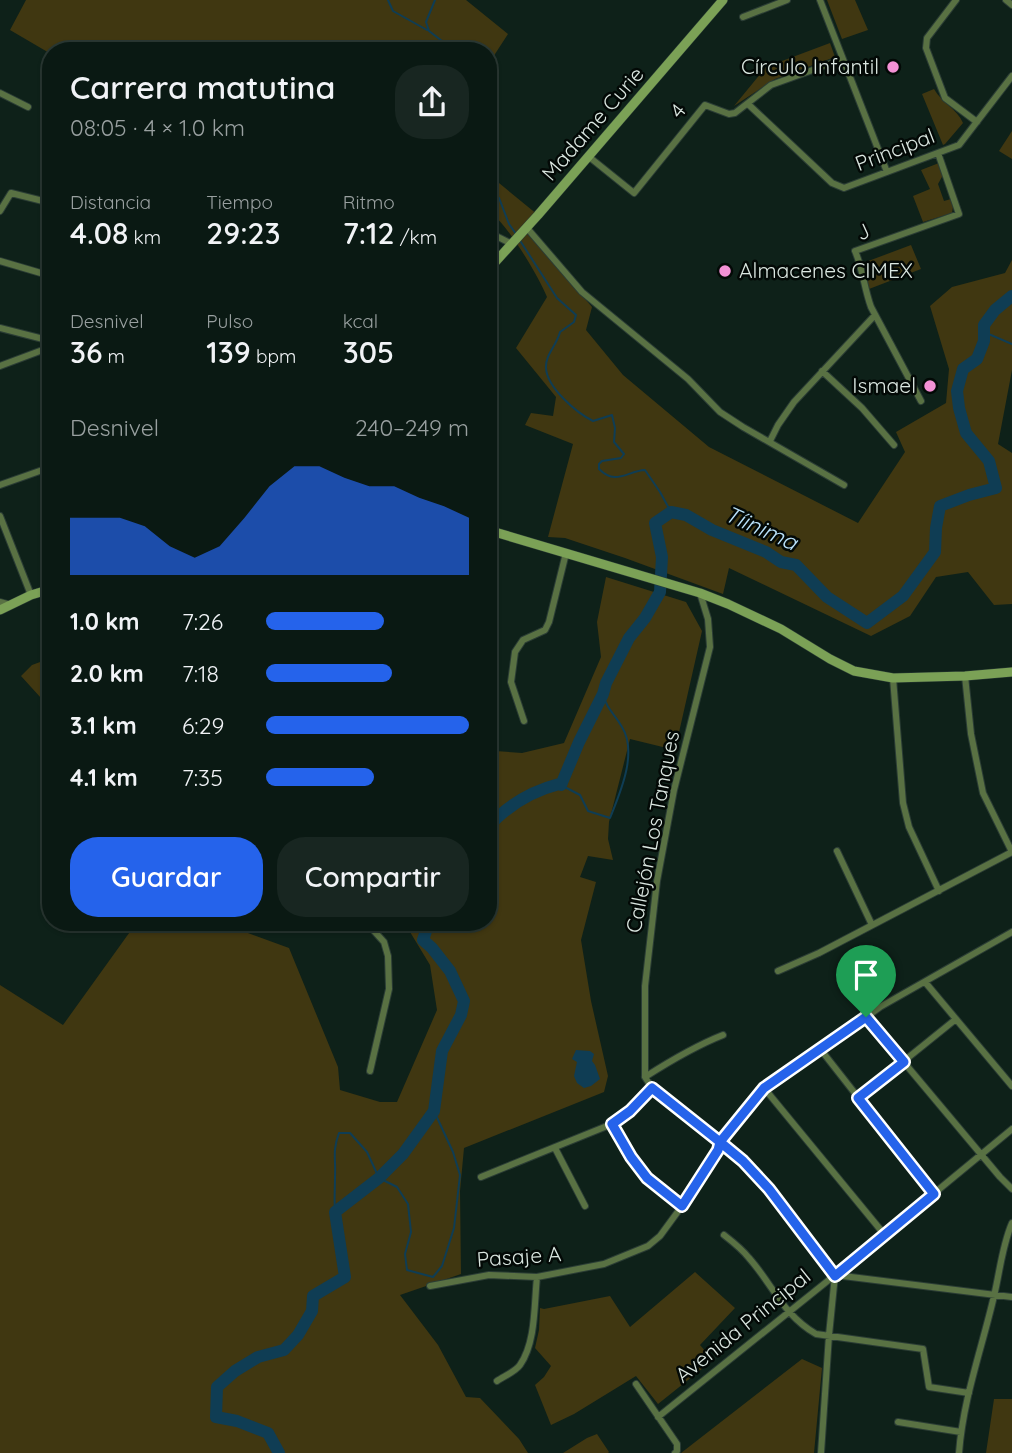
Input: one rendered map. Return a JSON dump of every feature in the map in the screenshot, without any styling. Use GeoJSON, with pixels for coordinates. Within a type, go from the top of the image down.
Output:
{"type":"FeatureCollection","features":[{"type":"Feature","properties":{"kind":"main road","name":"Madame Curie"},"geometry":{"type":"LineString","coordinates":[[497,261],[723,0]]}},
{"type":"Feature","properties":{"kind":"main road"},"geometry":{"type":"LineString","coordinates":[[497,533],[700,593],[781,629],[854,671],[893,678],[1012,672]]}},
{"type":"Feature","properties":{"kind":"main road"},"geometry":{"type":"LineString","coordinates":[[0,610],[42,592]]}},
{"type":"Feature","properties":{"kind":"street"},"geometry":{"type":"LineString","coordinates":[[743,17],[787,0]]}},
{"type":"Feature","properties":{"kind":"street"},"geometry":{"type":"LineString","coordinates":[[820,0],[887,172]]}},
{"type":"Feature","properties":{"kind":"street"},"geometry":{"type":"LineString","coordinates":[[956,0],[927,38],[926,48],[944,98],[977,122]]}},
{"type":"Feature","properties":{"kind":"street"},"geometry":{"type":"LineString","coordinates":[[1006,0],[1012,5]]}},
{"type":"Feature","properties":{"kind":"street","name":"4"},"geometry":{"type":"LineString","coordinates":[[588,156],[634,193],[705,105],[729,114],[735,113],[771,85],[843,58]]}},
{"type":"Feature","properties":{"kind":"street","name":"Principal"},"geometry":{"type":"LineString","coordinates":[[748,104],[832,184],[844,188],[959,145],[1012,76]]}},
{"type":"Feature","properties":{"kind":"street"},"geometry":{"type":"LineString","coordinates":[[1,95],[28,107]]}},
{"type":"Feature","properties":{"kind":"street","name":"J"},"geometry":{"type":"LineString","coordinates":[[875,315],[855,251],[959,214],[937,153]]}},
{"type":"Feature","properties":{"kind":"street"},"geometry":{"type":"LineString","coordinates":[[0,211],[9,195],[14,192],[42,200]]}},
{"type":"Feature","properties":{"kind":"street"},"geometry":{"type":"LineString","coordinates":[[497,233],[519,237],[688,379],[720,412],[844,485]]}},
{"type":"Feature","properties":{"kind":"street"},"geometry":{"type":"LineString","coordinates":[[0,261],[42,273]]}},
{"type":"Feature","properties":{"kind":"street"},"geometry":{"type":"LineString","coordinates":[[770,441],[794,402],[875,315],[921,401]]}},
{"type":"Feature","properties":{"kind":"street"},"geometry":{"type":"LineString","coordinates":[[0,328],[42,338]]}},
{"type":"Feature","properties":{"kind":"street"},"geometry":{"type":"LineString","coordinates":[[0,366],[42,354]]}},
{"type":"Feature","properties":{"kind":"street"},"geometry":{"type":"LineString","coordinates":[[822,371],[862,408],[894,445]]}},
{"type":"Feature","properties":{"kind":"street"},"geometry":{"type":"LineString","coordinates":[[0,485],[42,470]]}},
{"type":"Feature","properties":{"kind":"street"},"geometry":{"type":"LineString","coordinates":[[0,516],[31,595]]}},
{"type":"Feature","properties":{"kind":"street"},"geometry":{"type":"LineString","coordinates":[[524,721],[511,682],[515,652],[523,640],[545,630],[566,553]]}},
{"type":"Feature","properties":{"kind":"street","name":"Callejón Los Tanques"},"geometry":{"type":"LineString","coordinates":[[646,1079],[645,986],[657,881],[674,790],[710,647],[708,619],[700,593]]}},
{"type":"Feature","properties":{"kind":"street"},"geometry":{"type":"LineString","coordinates":[[0,602],[10,605]]}},
{"type":"Feature","properties":{"kind":"street"},"geometry":{"type":"LineString","coordinates":[[778,971],[819,953],[1012,852],[983,793],[971,734],[965,676]]}},
{"type":"Feature","properties":{"kind":"street"},"geometry":{"type":"LineString","coordinates":[[893,678],[903,803],[909,827],[939,891]]}},
{"type":"Feature","properties":{"kind":"street"},"geometry":{"type":"LineString","coordinates":[[837,851],[872,925]]}},
{"type":"Feature","properties":{"kind":"street"},"geometry":{"type":"LineString","coordinates":[[370,1071],[389,989],[388,956],[384,942],[374,931]]}},
{"type":"Feature","properties":{"kind":"street","name":"Pasaje A"},"geometry":{"type":"LineString","coordinates":[[430,1286],[489,1275],[537,1278],[604,1264],[648,1246],[660,1236],[718,1150],[720,1142],[764,1088],[880,1007],[1012,932]]}},
{"type":"Feature","properties":{"kind":"street"},"geometry":{"type":"LineString","coordinates":[[925,982],[1012,1086]]}},
{"type":"Feature","properties":{"kind":"street"},"geometry":{"type":"LineString","coordinates":[[866,1017],[1012,1189]]}},
{"type":"Feature","properties":{"kind":"street"},"geometry":{"type":"LineString","coordinates":[[858,1098],[956,1019]]}},
{"type":"Feature","properties":{"kind":"street"},"geometry":{"type":"LineString","coordinates":[[723,1035],[673,1059],[646,1079],[652,1088],[743,1161],[769,1189],[835,1276],[821,1453]]}},
{"type":"Feature","properties":{"kind":"street"},"geometry":{"type":"LineString","coordinates":[[821,1050],[934,1194]]}},
{"type":"Feature","properties":{"kind":"street"},"geometry":{"type":"LineString","coordinates":[[481,1177],[612,1124],[630,1111],[652,1088]]}},
{"type":"Feature","properties":{"kind":"street"},"geometry":{"type":"LineString","coordinates":[[764,1088],[884,1234]]}},
{"type":"Feature","properties":{"kind":"street"},"geometry":{"type":"LineString","coordinates":[[612,1124],[647,1178],[682,1206]]}},
{"type":"Feature","properties":{"kind":"street","name":"Avenida Principal"},"geometry":{"type":"LineString","coordinates":[[658,1417],[835,1276],[1012,1129]]}},
{"type":"Feature","properties":{"kind":"street"},"geometry":{"type":"LineString","coordinates":[[555,1148],[585,1206]]}},
{"type":"Feature","properties":{"kind":"street"},"geometry":{"type":"LineString","coordinates":[[959,1453],[969,1393],[1005,1239],[1012,1223]]}},
{"type":"Feature","properties":{"kind":"street"},"geometry":{"type":"LineString","coordinates":[[724,1235],[749,1257],[788,1312],[816,1334],[923,1349],[929,1387],[969,1393]]}},
{"type":"Feature","properties":{"kind":"street"},"geometry":{"type":"LineString","coordinates":[[835,1276],[1012,1297]]}},
{"type":"Feature","properties":{"kind":"street"},"geometry":{"type":"LineString","coordinates":[[497,1381],[519,1367],[528,1349],[533,1329],[537,1278]]}},
{"type":"Feature","properties":{"kind":"street"},"geometry":{"type":"LineString","coordinates":[[636,1384],[677,1444],[675,1453]]}},
{"type":"Feature","properties":{"kind":"street"},"geometry":{"type":"LineString","coordinates":[[898,1422],[961,1432]]}},
{"type":"Feature","properties":{"kind":"shaded area"},"geometry":{"type":"Polygon","coordinates":[[[26,0],[466,0],[508,34],[497,51],[497,42],[42,42],[42,49],[10,30],[26,0]]]}},
{"type":"Feature","properties":{"kind":"shaded area"},"geometry":{"type":"Polygon","coordinates":[[[827,0],[855,0],[868,30],[842,39],[827,0]]]}},
{"type":"Feature","properties":{"kind":"shaded area"},"geometry":{"type":"Polygon","coordinates":[[[830,43],[835,57],[775,79],[734,106],[766,67],[830,43]]]}},
{"type":"Feature","properties":{"kind":"shaded area"},"geometry":{"type":"Polygon","coordinates":[[[934,89],[963,123],[943,145],[922,94],[934,89]]]}},
{"type":"Feature","properties":{"kind":"shaded area"},"geometry":{"type":"Polygon","coordinates":[[[1012,131],[1012,159],[999,151],[1012,131]]]}},
{"type":"Feature","properties":{"kind":"shaded area"},"geometry":{"type":"Polygon","coordinates":[[[939,163],[943,175],[938,184],[944,201],[951,199],[952,213],[923,222],[913,196],[930,189],[921,170],[939,163]]]}},
{"type":"Feature","properties":{"kind":"shaded area"},"geometry":{"type":"Polygon","coordinates":[[[497,181],[538,215],[526,231],[592,307],[586,330],[623,375],[709,447],[858,523],[905,452],[896,432],[946,403],[949,369],[930,306],[952,287],[1005,273],[1012,260],[1012,370],[998,444],[1012,453],[1012,604],[994,605],[968,572],[936,577],[910,616],[871,636],[729,568],[723,594],[565,538],[548,537],[573,444],[525,425],[531,413],[553,416],[556,397],[516,348],[547,297],[530,264],[497,219],[497,181]]]}},
{"type":"Feature","properties":{"kind":"shaded area"},"geometry":{"type":"Polygon","coordinates":[[[911,245],[921,269],[869,289],[863,263],[911,245]]]}},
{"type":"Feature","properties":{"kind":"shaded area"},"geometry":{"type":"Polygon","coordinates":[[[606,577],[686,602],[702,631],[675,750],[630,739],[609,822],[608,839],[613,860],[588,856],[580,877],[596,882],[581,940],[608,1076],[604,1092],[464,1148],[460,1191],[461,1274],[400,1295],[438,1345],[466,1397],[480,1398],[519,1439],[528,1453],[0,1453],[0,985],[63,1025],[131,931],[243,931],[289,948],[338,1067],[340,1090],[380,1102],[397,1102],[437,1010],[430,965],[409,931],[497,931],[497,751],[522,753],[564,743],[601,657],[597,622],[606,577]]]}},
{"type":"Feature","properties":{"kind":"shaded area"},"geometry":{"type":"Polygon","coordinates":[[[42,661],[42,699],[21,676],[32,665],[42,661]]]}},
{"type":"Feature","properties":{"kind":"shaded area"},"geometry":{"type":"Polygon","coordinates":[[[695,1272],[735,1308],[700,1345],[713,1360],[658,1404],[636,1376],[551,1425],[535,1385],[551,1366],[535,1348],[540,1308],[610,1296],[630,1327],[695,1272]]]}},
{"type":"Feature","properties":{"kind":"shaded area"},"geometry":{"type":"Polygon","coordinates":[[[802,1359],[822,1368],[814,1453],[681,1453],[802,1359]]]}},
{"type":"Feature","properties":{"kind":"shaded area"},"geometry":{"type":"Polygon","coordinates":[[[994,1399],[1012,1399],[1012,1453],[986,1453],[994,1399]]]}},
{"type":"Feature","properties":{"kind":"shaded area"},"geometry":{"type":"Polygon","coordinates":[[[597,1434],[608,1453],[563,1453],[587,1438],[597,1434]]]}},
{"type":"Feature","properties":{"kind":"water"},"geometry":{"type":"Polygon","coordinates":[[[576,1050],[594,1054],[592,1061],[600,1079],[591,1086],[584,1088],[577,1083],[574,1076],[577,1062],[572,1059],[576,1050]]]}},
{"type":"Feature","properties":{"kind":"waterway"},"geometry":{"type":"LineString","coordinates":[[388,0],[393,11],[427,30]]}},
{"type":"Feature","properties":{"kind":"waterway"},"geometry":{"type":"LineString","coordinates":[[435,0],[426,22],[429,31],[443,42]]}},
{"type":"Feature","properties":{"kind":"waterway"},"geometry":{"type":"LineString","coordinates":[[497,197],[516,234]]}},
{"type":"Feature","properties":{"kind":"waterway"},"geometry":{"type":"LineString","coordinates":[[519,239],[557,298],[576,315],[574,322],[560,332],[547,359],[546,368],[552,384],[571,406],[593,421],[612,415],[614,442],[624,454],[621,458],[602,461],[599,469],[616,477],[645,470],[671,512]]}},
{"type":"Feature","properties":{"kind":"waterway","name":"Tíinima"},"geometry":{"type":"LineString","coordinates":[[497,818],[520,800],[549,787],[561,785],[629,638],[660,592],[662,557],[655,523],[671,512],[686,515],[712,530],[766,552],[781,562],[796,565],[827,597],[867,623],[903,596],[935,552],[940,506],[996,488],[989,461],[966,433],[957,391],[963,369],[977,359],[984,341],[984,325],[995,310],[1012,296]]}},
{"type":"Feature","properties":{"kind":"waterway"},"geometry":{"type":"LineString","coordinates":[[984,332],[1012,344]]}},
{"type":"Feature","properties":{"kind":"waterway"},"geometry":{"type":"LineString","coordinates":[[561,785],[580,795],[588,811],[610,818],[626,773],[628,749],[622,727],[603,694]]}},
{"type":"Feature","properties":{"kind":"waterway","name":"Tíinima"},"geometry":{"type":"LineString","coordinates":[[279,1453],[268,1433],[237,1421],[216,1417],[217,1387],[235,1371],[258,1357],[284,1350],[298,1335],[312,1311],[313,1296],[345,1277],[335,1212],[379,1178],[403,1154],[434,1111],[442,1051],[461,1015],[464,1001],[450,971],[423,940],[426,931]]}},
{"type":"Feature","properties":{"kind":"waterway","name":"Tíinima"},"geometry":{"type":"LineString","coordinates":[[335,1212],[336,1145],[339,1133],[350,1133],[367,1152],[379,1178],[397,1187],[408,1204],[411,1232],[405,1254],[407,1270],[433,1277],[442,1266],[454,1228],[460,1175],[453,1152],[434,1111]]}},
{"type":"Feature","properties":{"kind":"place","name":"Círculo Infantil"},"geometry":{"type":"Point","coordinates":[893,67]}},
{"type":"Feature","properties":{"kind":"place","name":"Almacenes CIMEX"},"geometry":{"type":"Point","coordinates":[725,271]}},
{"type":"Feature","properties":{"kind":"place","name":"Ismael"},"geometry":{"type":"Point","coordinates":[930,386]}},
{"type":"Feature","properties":{"kind":"route"},"geometry":{"type":"LineString","coordinates":[[866,1017],[764,1088],[720,1142],[652,1088],[630,1111],[612,1124],[647,1178],[682,1206],[718,1150],[720,1142],[743,1161],[769,1189],[835,1276],[934,1194],[858,1098],[904,1062],[866,1017]]}}]}
